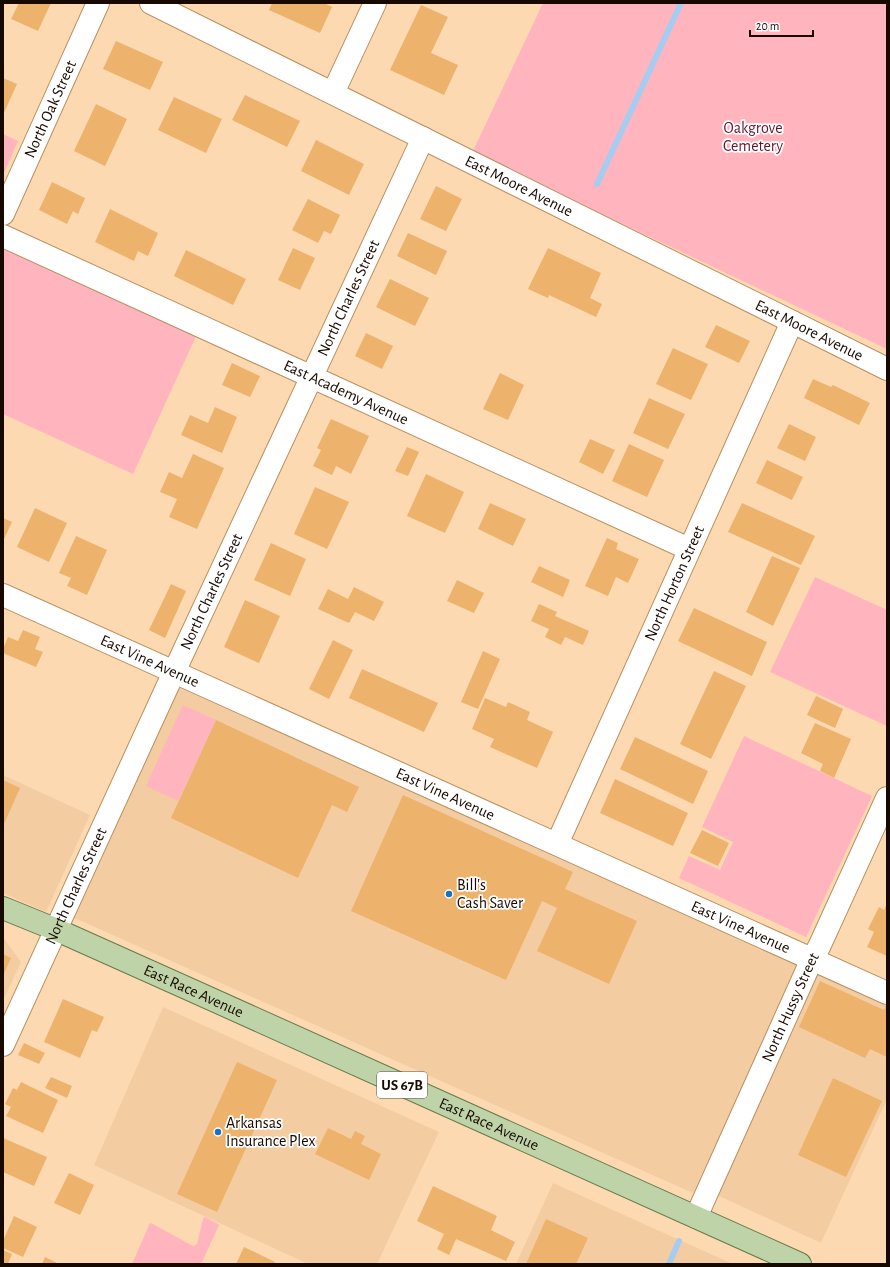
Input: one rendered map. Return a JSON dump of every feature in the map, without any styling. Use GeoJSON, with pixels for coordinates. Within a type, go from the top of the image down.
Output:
{"type":"FeatureCollection","features":[{"type":"Feature","properties":{"kind":"main road","name":"East Race Avenue"},"geometry":{"type":"LineString","coordinates":[[3,908],[57,930],[800,1264]]}},
{"type":"Feature","properties":{"kind":"street","name":"North Oak Street"},"geometry":{"type":"LineString","coordinates":[[3,214],[98,3]]}},
{"type":"Feature","properties":{"kind":"street","name":"East Moore Avenue"},"geometry":{"type":"LineString","coordinates":[[151,3],[887,369]]}},
{"type":"Feature","properties":{"kind":"street"},"geometry":{"type":"LineString","coordinates":[[333,93],[376,3]]}},
{"type":"Feature","properties":{"kind":"street","name":"North Charles Street"},"geometry":{"type":"LineString","coordinates":[[3,1046],[174,672],[423,138]]}},
{"type":"Feature","properties":{"kind":"street","name":"East Academy Avenue"},"geometry":{"type":"LineString","coordinates":[[3,236],[689,549]]}},
{"type":"Feature","properties":{"kind":"street","name":"North Horton Street"},"geometry":{"type":"LineString","coordinates":[[556,844],[792,322]]}},
{"type":"Feature","properties":{"kind":"street","name":"East Vine Avenue"},"geometry":{"type":"LineString","coordinates":[[3,595],[887,993]]}},
{"type":"Feature","properties":{"kind":"street","name":"North Hussy Street"},"geometry":{"type":"LineString","coordinates":[[696,1218],[812,959],[819,947],[887,798]]}},
{"type":"Feature","properties":{"kind":"shaded area"},"geometry":{"type":"Polygon","coordinates":[[[177,687],[801,963],[693,1193],[70,916],[177,687]]]}},
{"type":"Feature","properties":{"kind":"shaded area"},"geometry":{"type":"Polygon","coordinates":[[[3,775],[90,815],[46,912],[3,893],[3,775]]]}},
{"type":"Feature","properties":{"kind":"shaded area"},"geometry":{"type":"Polygon","coordinates":[[[3,939],[21,962],[3,1001],[3,939]]]}},
{"type":"Feature","properties":{"kind":"shaded area"},"geometry":{"type":"Polygon","coordinates":[[[818,973],[887,1005],[887,1099],[821,1243],[717,1195],[818,973]]]}},
{"type":"Feature","properties":{"kind":"shaded area"},"geometry":{"type":"Polygon","coordinates":[[[163,1007],[439,1132],[377,1264],[308,1264],[94,1165],[163,1007]]]}},
{"type":"Feature","properties":{"kind":"shaded area"},"geometry":{"type":"Polygon","coordinates":[[[553,1183],[733,1264],[516,1264],[553,1183]]]}},
{"type":"Feature","properties":{"kind":"green space","name":"Oakgrove Cemetery"},"geometry":{"type":"Polygon","coordinates":[[[543,3],[887,3],[887,349],[472,153],[543,3]]]}},
{"type":"Feature","properties":{"kind":"green space"},"geometry":{"type":"Polygon","coordinates":[[[3,134],[18,141],[3,175],[3,134]]]}},
{"type":"Feature","properties":{"kind":"green space"},"geometry":{"type":"Polygon","coordinates":[[[3,245],[197,334],[133,474],[3,414],[3,245]]]}},
{"type":"Feature","properties":{"kind":"green space"},"geometry":{"type":"Polygon","coordinates":[[[815,577],[887,610],[887,726],[770,672],[815,577]]]}},
{"type":"Feature","properties":{"kind":"green space"},"geometry":{"type":"Polygon","coordinates":[[[183,705],[216,720],[178,801],[146,786],[183,705]]]}},
{"type":"Feature","properties":{"kind":"green space"},"geometry":{"type":"Polygon","coordinates":[[[744,736],[872,796],[806,937],[679,878],[689,856],[720,870],[733,842],[702,827],[744,736]]]}},
{"type":"Feature","properties":{"kind":"green space"},"geometry":{"type":"Polygon","coordinates":[[[205,1217],[219,1225],[201,1264],[132,1264],[150,1223],[194,1246],[197,1244],[203,1219],[205,1217]]]}},
{"type":"Feature","properties":{"kind":"building"},"geometry":{"type":"Polygon","coordinates":[[[19,3],[51,3],[38,31],[11,19],[19,3]]]}},
{"type":"Feature","properties":{"kind":"building"},"geometry":{"type":"Polygon","coordinates":[[[272,3],[324,3],[332,7],[320,33],[269,10],[272,3]]]}},
{"type":"Feature","properties":{"kind":"building"},"geometry":{"type":"Polygon","coordinates":[[[421,5],[448,17],[431,53],[458,65],[444,95],[390,70],[421,5]]]}},
{"type":"Feature","properties":{"kind":"building"},"geometry":{"type":"Polygon","coordinates":[[[116,41],[163,62],[150,90],[103,69],[116,41]]]}},
{"type":"Feature","properties":{"kind":"building"},"geometry":{"type":"Polygon","coordinates":[[[3,78],[17,84],[3,115],[3,78]]]}},
{"type":"Feature","properties":{"kind":"building"},"geometry":{"type":"Polygon","coordinates":[[[245,95],[300,121],[287,147],[232,120],[245,95]]]}},
{"type":"Feature","properties":{"kind":"building"},"geometry":{"type":"Polygon","coordinates":[[[174,97],[222,119],[206,153],[158,130],[174,97]]]}},
{"type":"Feature","properties":{"kind":"building"},"geometry":{"type":"Polygon","coordinates":[[[96,104],[127,119],[105,166],[74,151],[96,104]]]}},
{"type":"Feature","properties":{"kind":"building"},"geometry":{"type":"Polygon","coordinates":[[[316,140],[364,164],[349,195],[301,171],[316,140]]]}},
{"type":"Feature","properties":{"kind":"building"},"geometry":{"type":"Polygon","coordinates":[[[52,182],[85,198],[78,214],[73,211],[67,224],[39,210],[52,182]]]}},
{"type":"Feature","properties":{"kind":"building"},"geometry":{"type":"Polygon","coordinates":[[[436,186],[462,199],[446,231],[420,219],[436,186]]]}},
{"type":"Feature","properties":{"kind":"building"},"geometry":{"type":"Polygon","coordinates":[[[308,199],[340,215],[331,234],[324,231],[318,243],[292,230],[308,199]]]}},
{"type":"Feature","properties":{"kind":"building"},"geometry":{"type":"Polygon","coordinates":[[[110,209],[158,233],[148,256],[138,251],[134,261],[95,242],[110,209]]]}},
{"type":"Feature","properties":{"kind":"building"},"geometry":{"type":"Polygon","coordinates":[[[408,233],[447,251],[436,275],[397,256],[408,233]]]}},
{"type":"Feature","properties":{"kind":"building"},"geometry":{"type":"Polygon","coordinates":[[[293,248],[315,258],[300,290],[278,280],[293,248]]]}},
{"type":"Feature","properties":{"kind":"building"},"geometry":{"type":"Polygon","coordinates":[[[548,248],[601,273],[590,298],[602,304],[596,317],[549,295],[548,298],[528,289],[548,248]]]}},
{"type":"Feature","properties":{"kind":"building"},"geometry":{"type":"Polygon","coordinates":[[[186,250],[246,279],[233,305],[174,276],[186,250]]]}},
{"type":"Feature","properties":{"kind":"building"},"geometry":{"type":"Polygon","coordinates":[[[390,279],[429,298],[415,326],[376,307],[390,279]]]}},
{"type":"Feature","properties":{"kind":"building"},"geometry":{"type":"Polygon","coordinates":[[[716,325],[750,341],[739,363],[705,347],[716,325]]]}},
{"type":"Feature","properties":{"kind":"building"},"geometry":{"type":"Polygon","coordinates":[[[366,333],[393,346],[382,369],[355,356],[366,333]]]}},
{"type":"Feature","properties":{"kind":"building"},"geometry":{"type":"Polygon","coordinates":[[[673,348],[708,364],[691,400],[656,384],[673,348]]]}},
{"type":"Feature","properties":{"kind":"building"},"geometry":{"type":"Polygon","coordinates":[[[232,363],[260,376],[250,397],[222,385],[232,363]]]}},
{"type":"Feature","properties":{"kind":"building"},"geometry":{"type":"Polygon","coordinates":[[[500,373],[524,385],[508,420],[483,409],[500,373]]]}},
{"type":"Feature","properties":{"kind":"building"},"geometry":{"type":"Polygon","coordinates":[[[813,379],[831,387],[833,385],[870,403],[859,425],[804,398],[813,379]]]}},
{"type":"Feature","properties":{"kind":"building"},"geometry":{"type":"Polygon","coordinates":[[[649,398],[685,414],[668,449],[633,433],[649,398]]]}},
{"type":"Feature","properties":{"kind":"building"},"geometry":{"type":"Polygon","coordinates":[[[215,407],[237,417],[222,453],[181,435],[190,415],[208,423],[215,407]]]}},
{"type":"Feature","properties":{"kind":"building"},"geometry":{"type":"Polygon","coordinates":[[[331,419],[369,436],[351,474],[336,466],[332,475],[313,466],[321,450],[317,448],[331,419]]]}},
{"type":"Feature","properties":{"kind":"building"},"geometry":{"type":"Polygon","coordinates":[[[789,424],[816,437],[805,461],[777,448],[789,424]]]}},
{"type":"Feature","properties":{"kind":"building"},"geometry":{"type":"Polygon","coordinates":[[[590,439],[615,450],[603,474],[579,462],[590,439]]]}},
{"type":"Feature","properties":{"kind":"building"},"geometry":{"type":"Polygon","coordinates":[[[629,444],[664,460],[647,497],[612,481],[629,444]]]}},
{"type":"Feature","properties":{"kind":"building"},"geometry":{"type":"Polygon","coordinates":[[[407,447],[419,452],[408,476],[395,471],[407,447]]]}},
{"type":"Feature","properties":{"kind":"building"},"geometry":{"type":"Polygon","coordinates":[[[193,454],[224,468],[197,529],[169,517],[177,499],[160,492],[169,472],[182,478],[193,454]]]}},
{"type":"Feature","properties":{"kind":"building"},"geometry":{"type":"Polygon","coordinates":[[[767,460],[803,477],[792,500],[756,483],[767,460]]]}},
{"type":"Feature","properties":{"kind":"building"},"geometry":{"type":"Polygon","coordinates":[[[426,474],[464,492],[445,533],[407,516],[426,474]]]}},
{"type":"Feature","properties":{"kind":"building"},"geometry":{"type":"Polygon","coordinates":[[[315,487],[349,502],[327,549],[294,534],[315,487]]]}},
{"type":"Feature","properties":{"kind":"building"},"geometry":{"type":"Polygon","coordinates":[[[490,503],[526,519],[513,546],[478,529],[490,503]]]}},
{"type":"Feature","properties":{"kind":"building"},"geometry":{"type":"Polygon","coordinates":[[[742,503],[815,536],[801,565],[728,532],[742,503]]]}},
{"type":"Feature","properties":{"kind":"building"},"geometry":{"type":"Polygon","coordinates":[[[35,508],[67,523],[49,562],[17,547],[35,508]]]}},
{"type":"Feature","properties":{"kind":"building"},"geometry":{"type":"Polygon","coordinates":[[[3,518],[12,522],[3,541],[3,518]]]}},
{"type":"Feature","properties":{"kind":"building"},"geometry":{"type":"Polygon","coordinates":[[[76,536],[107,550],[87,595],[67,586],[71,578],[59,573],[76,536]]]}},
{"type":"Feature","properties":{"kind":"building"},"geometry":{"type":"Polygon","coordinates":[[[607,538],[618,543],[616,549],[639,559],[628,583],[616,577],[608,596],[585,586],[607,538]]]}},
{"type":"Feature","properties":{"kind":"building"},"geometry":{"type":"Polygon","coordinates":[[[271,543],[306,559],[290,596],[254,580],[271,543]]]}},
{"type":"Feature","properties":{"kind":"building"},"geometry":{"type":"Polygon","coordinates":[[[772,556],[800,568],[773,626],[746,612],[772,556]]]}},
{"type":"Feature","properties":{"kind":"building"},"geometry":{"type":"Polygon","coordinates":[[[539,566],[570,580],[563,597],[531,582],[539,566]]]}},
{"type":"Feature","properties":{"kind":"building"},"geometry":{"type":"Polygon","coordinates":[[[457,580],[484,593],[474,613],[447,601],[457,580]]]}},
{"type":"Feature","properties":{"kind":"building"},"geometry":{"type":"Polygon","coordinates":[[[171,584],[186,591],[165,638],[149,630],[171,584]]]}},
{"type":"Feature","properties":{"kind":"building"},"geometry":{"type":"Polygon","coordinates":[[[354,587],[384,602],[374,621],[355,612],[349,623],[318,609],[328,589],[348,599],[354,587]]]}},
{"type":"Feature","properties":{"kind":"building"},"geometry":{"type":"Polygon","coordinates":[[[245,600],[280,616],[259,663],[224,647],[245,600]]]}},
{"type":"Feature","properties":{"kind":"building"},"geometry":{"type":"Polygon","coordinates":[[[539,604],[557,612],[555,616],[589,631],[583,645],[565,637],[561,645],[545,637],[549,629],[531,621],[539,604]]]}},
{"type":"Feature","properties":{"kind":"building"},"geometry":{"type":"Polygon","coordinates":[[[694,608],[767,642],[752,676],[678,641],[694,608]]]}},
{"type":"Feature","properties":{"kind":"building"},"geometry":{"type":"Polygon","coordinates":[[[23,630],[40,637],[35,649],[43,652],[36,667],[3,653],[8,637],[18,641],[23,630]]]}},
{"type":"Feature","properties":{"kind":"building"},"geometry":{"type":"Polygon","coordinates":[[[333,640],[353,650],[329,699],[309,689],[333,640]]]}},
{"type":"Feature","properties":{"kind":"building"},"geometry":{"type":"Polygon","coordinates":[[[483,651],[500,659],[478,709],[461,702],[483,651]]]}},
{"type":"Feature","properties":{"kind":"building"},"geometry":{"type":"Polygon","coordinates":[[[362,669],[438,703],[424,732],[349,698],[362,669]]]}},
{"type":"Feature","properties":{"kind":"building"},"geometry":{"type":"Polygon","coordinates":[[[714,671],[746,686],[711,759],[680,744],[714,671]]]}},
{"type":"Feature","properties":{"kind":"building"},"geometry":{"type":"Polygon","coordinates":[[[816,696],[843,709],[835,728],[807,715],[816,696]]]}},
{"type":"Feature","properties":{"kind":"building"},"geometry":{"type":"Polygon","coordinates":[[[485,698],[506,707],[508,702],[530,712],[527,720],[553,732],[537,768],[490,747],[494,739],[472,729],[485,698]]]}},
{"type":"Feature","properties":{"kind":"building"},"geometry":{"type":"Polygon","coordinates":[[[216,720],[359,787],[347,812],[332,805],[298,878],[171,818],[216,720]]]}},
{"type":"Feature","properties":{"kind":"building"},"geometry":{"type":"Polygon","coordinates":[[[815,723],[851,739],[834,778],[820,771],[823,764],[801,753],[815,723]]]}},
{"type":"Feature","properties":{"kind":"building"},"geometry":{"type":"Polygon","coordinates":[[[635,737],[708,771],[693,804],[620,769],[635,737]]]}},
{"type":"Feature","properties":{"kind":"building"},"geometry":{"type":"Polygon","coordinates":[[[615,779],[688,813],[673,846],[600,813],[615,779]]]}},
{"type":"Feature","properties":{"kind":"building"},"geometry":{"type":"Polygon","coordinates":[[[3,780],[20,788],[3,826],[3,780]]]}},
{"type":"Feature","properties":{"kind":"building"},"geometry":{"type":"Polygon","coordinates":[[[403,795],[573,872],[565,889],[637,921],[609,984],[537,951],[557,908],[542,901],[506,980],[351,911],[403,795]]]}},
{"type":"Feature","properties":{"kind":"building"},"geometry":{"type":"Polygon","coordinates":[[[702,830],[729,843],[718,866],[690,853],[702,830]]]}},
{"type":"Feature","properties":{"kind":"building"},"geometry":{"type":"Polygon","coordinates":[[[887,903],[887,956],[867,947],[874,932],[868,929],[879,907],[884,910],[887,903]]]}},
{"type":"Feature","properties":{"kind":"building"},"geometry":{"type":"Polygon","coordinates":[[[3,954],[11,958],[3,976],[3,954]]]}},
{"type":"Feature","properties":{"kind":"building"},"geometry":{"type":"Polygon","coordinates":[[[820,981],[884,1010],[887,1003],[887,1057],[870,1049],[865,1058],[799,1027],[820,981]]]}},
{"type":"Feature","properties":{"kind":"building"},"geometry":{"type":"Polygon","coordinates":[[[63,999],[104,1017],[97,1032],[92,1030],[80,1058],[44,1042],[63,999]]]}},
{"type":"Feature","properties":{"kind":"building"},"geometry":{"type":"Polygon","coordinates":[[[24,1043],[45,1053],[39,1064],[18,1055],[24,1043]]]}},
{"type":"Feature","properties":{"kind":"building"},"geometry":{"type":"Polygon","coordinates":[[[237,1062],[277,1080],[217,1212],[177,1194],[237,1062]]]}},
{"type":"Feature","properties":{"kind":"building"},"geometry":{"type":"Polygon","coordinates":[[[51,1077],[72,1086],[67,1098],[45,1088],[51,1077]]]}},
{"type":"Feature","properties":{"kind":"building"},"geometry":{"type":"Polygon","coordinates":[[[833,1078],[882,1101],[846,1177],[798,1155],[833,1078]]]}},
{"type":"Feature","properties":{"kind":"building"},"geometry":{"type":"Polygon","coordinates":[[[21,1082],[58,1100],[43,1133],[6,1116],[11,1107],[5,1104],[13,1088],[17,1090],[21,1082]]]}},
{"type":"Feature","properties":{"kind":"building"},"geometry":{"type":"Polygon","coordinates":[[[328,1128],[351,1139],[355,1131],[365,1136],[361,1144],[381,1154],[369,1180],[315,1154],[328,1128]]]}},
{"type":"Feature","properties":{"kind":"building"},"geometry":{"type":"Polygon","coordinates":[[[3,1138],[47,1157],[34,1186],[3,1172],[3,1138]]]}},
{"type":"Feature","properties":{"kind":"building"},"geometry":{"type":"Polygon","coordinates":[[[69,1173],[94,1185],[80,1215],[54,1203],[69,1173]]]}},
{"type":"Feature","properties":{"kind":"building"},"geometry":{"type":"Polygon","coordinates":[[[433,1186],[497,1216],[491,1230],[515,1242],[506,1261],[456,1239],[449,1255],[437,1249],[444,1234],[417,1221],[433,1186]]]}},
{"type":"Feature","properties":{"kind":"building"},"geometry":{"type":"Polygon","coordinates":[[[14,1216],[37,1227],[23,1257],[3,1248],[3,1241],[14,1216]]]}},
{"type":"Feature","properties":{"kind":"building"},"geometry":{"type":"Polygon","coordinates":[[[546,1219],[588,1238],[576,1264],[526,1264],[546,1219]]]}},
{"type":"Feature","properties":{"kind":"building"},"geometry":{"type":"Polygon","coordinates":[[[244,1247],[275,1262],[274,1264],[236,1264],[244,1247]]]}},
{"type":"Feature","properties":{"kind":"building"},"geometry":{"type":"Polygon","coordinates":[[[3,1250],[12,1254],[8,1264],[3,1264],[3,1250]]]}},
{"type":"Feature","properties":{"kind":"building"},"geometry":{"type":"Polygon","coordinates":[[[45,1257],[59,1264],[42,1264],[45,1257]]]}},
{"type":"Feature","properties":{"kind":"waterway"},"geometry":{"type":"LineString","coordinates":[[597,184],[681,3]]}},
{"type":"Feature","properties":{"kind":"waterway"},"geometry":{"type":"LineString","coordinates":[[669,1264],[679,1241]]}},
{"type":"Feature","properties":{"kind":"place","name":"Bill's Cash Saver"},"geometry":{"type":"Point","coordinates":[449,894]}},
{"type":"Feature","properties":{"kind":"place","name":"Arkansas Insurance Plex"},"geometry":{"type":"Point","coordinates":[218,1132]}}]}
